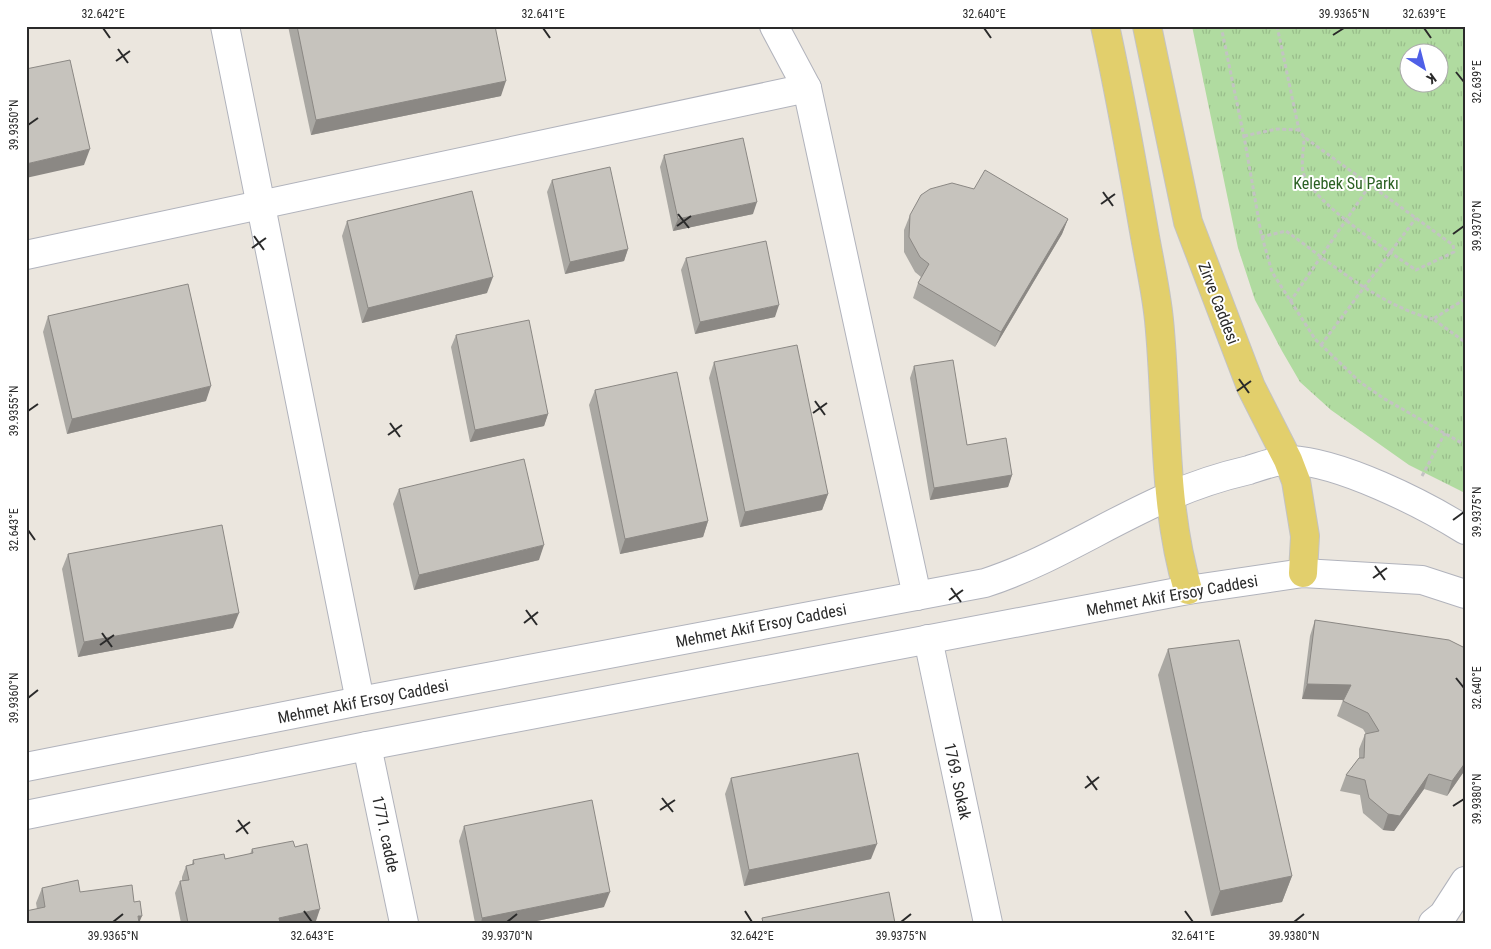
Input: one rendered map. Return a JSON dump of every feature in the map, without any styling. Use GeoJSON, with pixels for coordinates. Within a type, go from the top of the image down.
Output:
{"type":"FeatureCollection","features":[{"type":"Feature","properties":{"kind":"main road"},"geometry":{"type":"LineString","coordinates":[[1105,26],[1124,114],[1159,320],[1170,496],[1177,551],[1188,590]]}},
{"type":"Feature","properties":{"kind":"main road","name":"Zirve Caddesi"},"geometry":{"type":"LineString","coordinates":[[1147,26],[1188,222],[1251,386],[1288,460],[1301,504],[1305,536],[1303,574]]}},
{"type":"Feature","properties":{"kind":"street"},"geometry":{"type":"LineString","coordinates":[[225,26],[259,205],[360,701]]}},
{"type":"Feature","properties":{"kind":"street"},"geometry":{"type":"LineString","coordinates":[[774,26],[807,88],[917,596]]}},
{"type":"Feature","properties":{"kind":"street"},"geometry":{"type":"LineString","coordinates":[[26,255],[807,88]]}},
{"type":"Feature","properties":{"kind":"street","name":"Mehmet Akif Ersoy Caddesi"},"geometry":{"type":"LineString","coordinates":[[26,767],[360,701],[985,583],[1027,568],[1170,496],[1239,472],[1288,460],[1331,468],[1376,484],[1432,509],[1465,530]]}},
{"type":"Feature","properties":{"kind":"street","name":"Mehmet Akif Ersoy Caddesi"},"geometry":{"type":"LineString","coordinates":[[26,815],[367,746],[1188,590],[1303,574],[1422,580],[1465,594]]}},
{"type":"Feature","properties":{"kind":"street","name":"1769. Sokak"},"geometry":{"type":"LineString","coordinates":[[928,639],[988,923]]}},
{"type":"Feature","properties":{"kind":"street","name":"1771. cadde"},"geometry":{"type":"LineString","coordinates":[[367,746],[404,923]]}},
{"type":"Feature","properties":{"kind":"street"},"geometry":{"type":"LineString","coordinates":[[1444,920],[1465,880]]}},
{"type":"Feature","properties":{"kind":"path"},"geometry":{"type":"LineString","coordinates":[[1221,26],[1244,136],[1261,236],[1272,272],[1290,302],[1321,345],[1360,382],[1465,445]]}},
{"type":"Feature","properties":{"kind":"path"},"geometry":{"type":"LineString","coordinates":[[1277,26],[1299,130],[1304,137],[1453,245],[1454,252],[1416,270],[1345,219],[1312,188],[1303,172],[1304,137]]}},
{"type":"Feature","properties":{"kind":"path"},"geometry":{"type":"LineString","coordinates":[[1244,136],[1277,129],[1299,130]]}},
{"type":"Feature","properties":{"kind":"path"},"geometry":{"type":"LineString","coordinates":[[1290,302],[1370,185]]}},
{"type":"Feature","properties":{"kind":"path"},"geometry":{"type":"LineString","coordinates":[[1321,345],[1416,218]]}},
{"type":"Feature","properties":{"kind":"path"},"geometry":{"type":"LineString","coordinates":[[1261,236],[1286,231],[1365,286],[1410,314],[1432,319],[1465,342]]}},
{"type":"Feature","properties":{"kind":"path"},"geometry":{"type":"LineString","coordinates":[[1432,319],[1465,299]]}},
{"type":"Feature","properties":{"kind":"path"},"geometry":{"type":"LineString","coordinates":[[1409,499],[1445,433]]}},
{"type":"Feature","properties":{"kind":"green space","name":"Kelebek Su Parkı"},"geometry":{"type":"Polygon","coordinates":[[[1192,26],[1465,26],[1465,493],[1409,465],[1331,410],[1300,382],[1255,300],[1238,248],[1192,26]]]}},
{"type":"Feature","properties":{"kind":"building"},"geometry":{"type":"Polygon","coordinates":[[[297,26],[495,26],[506,81],[316,120],[297,26]]]}},
{"type":"Feature","properties":{"kind":"building"},"geometry":{"type":"Polygon","coordinates":[[[70,60],[90,149],[26,164],[26,69],[70,60]]]}},
{"type":"Feature","properties":{"kind":"building"},"geometry":{"type":"Polygon","coordinates":[[[743,138],[757,202],[678,219],[664,155],[743,138]]]}},
{"type":"Feature","properties":{"kind":"building"},"geometry":{"type":"Polygon","coordinates":[[[610,167],[628,249],[570,262],[552,180],[610,167]]]}},
{"type":"Feature","properties":{"kind":"building"},"geometry":{"type":"Polygon","coordinates":[[[985,170],[1068,219],[1001,332],[918,283],[929,264],[920,257],[909,237],[910,215],[921,195],[930,189],[952,183],[974,189],[985,170]]]}},
{"type":"Feature","properties":{"kind":"building"},"geometry":{"type":"Polygon","coordinates":[[[472,191],[493,277],[368,308],[347,221],[472,191]]]}},
{"type":"Feature","properties":{"kind":"building"},"geometry":{"type":"Polygon","coordinates":[[[766,241],[779,305],[700,322],[686,258],[766,241]]]}},
{"type":"Feature","properties":{"kind":"building"},"geometry":{"type":"Polygon","coordinates":[[[188,284],[211,386],[72,419],[48,316],[188,284]]]}},
{"type":"Feature","properties":{"kind":"building"},"geometry":{"type":"Polygon","coordinates":[[[529,320],[548,414],[475,430],[456,335],[529,320]]]}},
{"type":"Feature","properties":{"kind":"building"},"geometry":{"type":"Polygon","coordinates":[[[797,345],[828,494],[745,512],[714,362],[797,345]]]}},
{"type":"Feature","properties":{"kind":"building"},"geometry":{"type":"Polygon","coordinates":[[[953,360],[967,445],[1006,438],[1012,475],[934,488],[914,366],[953,360]]]}},
{"type":"Feature","properties":{"kind":"building"},"geometry":{"type":"Polygon","coordinates":[[[677,372],[708,521],[625,539],[595,390],[677,372]]]}},
{"type":"Feature","properties":{"kind":"building"},"geometry":{"type":"Polygon","coordinates":[[[524,459],[544,545],[419,575],[399,489],[524,459]]]}},
{"type":"Feature","properties":{"kind":"building"},"geometry":{"type":"Polygon","coordinates":[[[222,525],[239,613],[84,642],[68,554],[222,525]]]}},
{"type":"Feature","properties":{"kind":"building"},"geometry":{"type":"Polygon","coordinates":[[[1315,620],[1449,640],[1465,649],[1465,763],[1452,781],[1429,774],[1400,816],[1388,814],[1369,798],[1365,780],[1346,775],[1359,758],[1364,758],[1365,734],[1379,731],[1368,713],[1343,701],[1351,685],[1307,684],[1315,620]]]}},
{"type":"Feature","properties":{"kind":"building"},"geometry":{"type":"Polygon","coordinates":[[[1239,640],[1292,876],[1220,891],[1168,649],[1239,640]]]}},
{"type":"Feature","properties":{"kind":"building"},"geometry":{"type":"Polygon","coordinates":[[[858,753],[877,844],[749,870],[731,778],[858,753]]]}},
{"type":"Feature","properties":{"kind":"building"},"geometry":{"type":"Polygon","coordinates":[[[592,800],[610,892],[482,918],[464,826],[592,800]]]}},
{"type":"Feature","properties":{"kind":"building"},"geometry":{"type":"Polygon","coordinates":[[[293,841],[295,847],[307,844],[320,909],[279,918],[280,923],[188,923],[180,881],[189,880],[186,866],[194,864],[193,860],[224,854],[225,859],[253,853],[252,849],[293,841]]]}},
{"type":"Feature","properties":{"kind":"building"},"geometry":{"type":"Polygon","coordinates":[[[78,880],[80,892],[132,885],[134,902],[140,901],[142,916],[138,916],[139,923],[28,923],[26,911],[45,907],[42,888],[78,880]]]}},
{"type":"Feature","properties":{"kind":"building"},"geometry":{"type":"Polygon","coordinates":[[[889,892],[895,923],[763,923],[762,918],[889,892]]]}}]}
